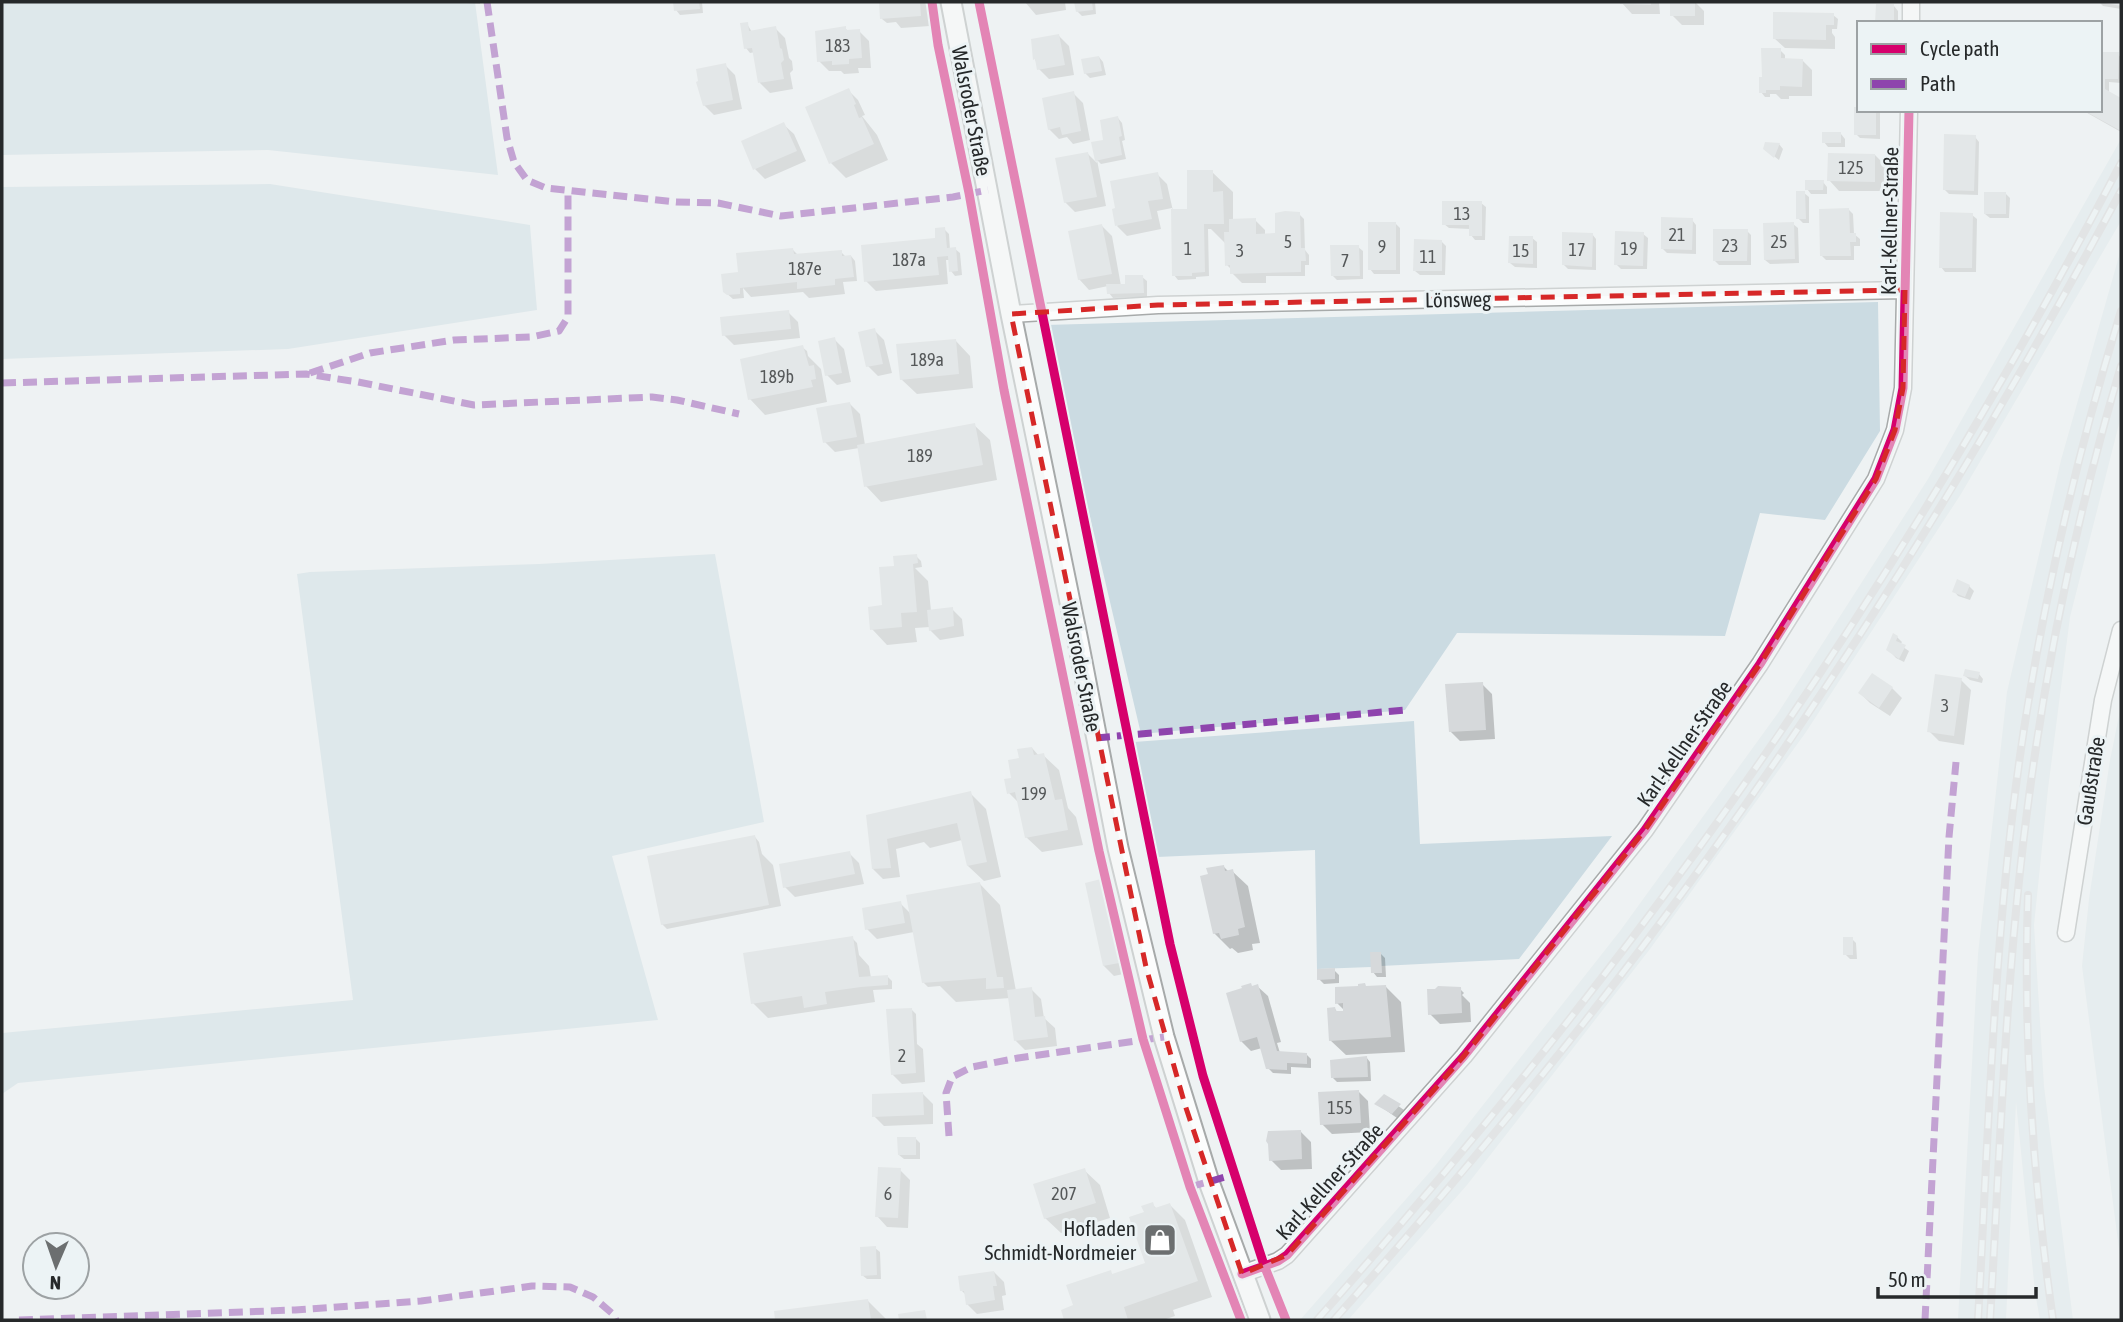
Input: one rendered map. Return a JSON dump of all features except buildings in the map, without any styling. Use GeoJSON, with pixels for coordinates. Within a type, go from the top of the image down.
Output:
{"type":"FeatureCollection","features":[{"type":"Feature","properties":{"kind":"street","name":"Walsroder Straße"},"geometry":{"type":"LineString","coordinates":[[951,2],[1116,836],[1146,967],[1164,1037],[1209,1182],[1260,1320]]}},
{"type":"Feature","properties":{"kind":"street"},"geometry":{"type":"LineString","coordinates":[[1911,2],[1911,21]]}},
{"type":"Feature","properties":{"kind":"street","name":"Karl-Kellner-Straße"},"geometry":{"type":"LineString","coordinates":[[1242,1274],[1287,1255],[1464,1055],[1645,830],[1760,664],[1875,479],[1895,430],[1903,388],[1909,112]]}},
{"type":"Feature","properties":{"kind":"street","name":"Lönsweg"},"geometry":{"type":"LineString","coordinates":[[1011,314],[1158,306],[1905,290]]}},
{"type":"Feature","properties":{"kind":"street","name":"Gaußstraße"},"geometry":{"type":"LineString","coordinates":[[2066,933],[2103,700],[2121,630]]}},
{"type":"Feature","properties":{"kind":"highlighted area"},"geometry":{"type":"Polygon","coordinates":[[[1905,290],[1903,388],[1895,430],[1876,479],[1760,664],[1645,830],[1464,1056],[1287,1255],[1242,1274],[1185,1105],[1146,967],[1011,314],[1158,305],[1905,290]]]}},
{"type":"Feature","properties":{"kind":"shaded area"},"geometry":{"type":"Polygon","coordinates":[[[2,2],[475,2],[498,175],[268,150],[2,155],[2,2]]]}},
{"type":"Feature","properties":{"kind":"shaded area"},"geometry":{"type":"Polygon","coordinates":[[[2121,139],[2121,221],[1961,494],[1806,732],[1650,949],[1467,1185],[1348,1320],[1300,1320],[1435,1166],[1620,931],[1778,713],[1928,479],[2121,139]]]}},
{"type":"Feature","properties":{"kind":"shaded area"},"geometry":{"type":"Polygon","coordinates":[[[270,184],[530,225],[537,310],[288,349],[2,359],[2,187],[270,184]]]}},
{"type":"Feature","properties":{"kind":"shaded area"},"geometry":{"type":"Polygon","coordinates":[[[2121,249],[2121,416],[2070,617],[2034,925],[2044,1086],[2073,1320],[2040,1320],[2016,1102],[2006,1320],[1958,1320],[1978,954],[2007,692],[2061,460],[2121,249]]]}},
{"type":"Feature","properties":{"kind":"shaded area"},"geometry":{"type":"Polygon","coordinates":[[[1878,302],[1880,431],[1825,520],[1760,513],[1725,636],[1457,633],[1405,710],[1141,734],[1045,325],[1878,302]]]}},
{"type":"Feature","properties":{"kind":"shaded area"},"geometry":{"type":"Polygon","coordinates":[[[715,554],[764,822],[612,856],[658,1020],[18,1083],[2,1094],[2,1033],[353,1000],[297,574],[715,554]]]}},
{"type":"Feature","properties":{"kind":"shaded area"},"geometry":{"type":"Polygon","coordinates":[[[2121,706],[2121,1264],[2082,966],[2089,899],[2121,706]]]}},
{"type":"Feature","properties":{"kind":"shaded area"},"geometry":{"type":"Polygon","coordinates":[[[1414,721],[1420,844],[1612,836],[1519,959],[1381,966],[1381,952],[1371,952],[1371,967],[1317,969],[1315,850],[1157,857],[1134,742],[1414,721]]]}},
{"type":"Feature","properties":{"kind":"railway"},"geometry":{"type":"LineString","coordinates":[[1317,1320],[1439,1179],[1557,1035],[1633,937],[1767,752],[1831,657],[1953,462],[2011,364],[2121,163]]}},
{"type":"Feature","properties":{"kind":"railway"},"geometry":{"type":"LineString","coordinates":[[1334,1320],[1453,1183],[1568,1042],[1643,946],[1773,765],[1836,672],[1955,483],[2121,191]]}},
{"type":"Feature","properties":{"kind":"railway"},"geometry":{"type":"LineString","coordinates":[[1978,1320],[1999,950],[2024,729],[2065,518],[2121,311]]}},
{"type":"Feature","properties":{"kind":"railway"},"geometry":{"type":"LineString","coordinates":[[1990,1320],[2004,1070],[2026,820],[2064,591],[2090,478],[2121,366]]}},
{"type":"Feature","properties":{"kind":"railway"},"geometry":{"type":"LineString","coordinates":[[2028,895],[2027,1002],[2031,1108],[2053,1320]]}},
{"type":"Feature","properties":{"kind":"marked path"},"geometry":{"type":"LineString","coordinates":[[487,2],[507,138],[514,162],[527,180],[546,188],[676,202],[718,203],[781,216],[953,197],[988,190]]}},
{"type":"Feature","properties":{"kind":"marked path"},"geometry":{"type":"LineString","coordinates":[[310,373],[370,353],[454,340],[531,337],[559,331],[568,317],[568,191]]}},
{"type":"Feature","properties":{"kind":"marked path"},"geometry":{"type":"LineString","coordinates":[[2,383],[306,374],[474,405],[652,397],[739,414]]}},
{"type":"Feature","properties":{"kind":"marked path"},"geometry":{"type":"LineString","coordinates":[[1096,738],[1405,710]]}},
{"type":"Feature","properties":{"kind":"marked path"},"geometry":{"type":"LineString","coordinates":[[1925,1320],[1949,837],[1956,762]]}},
{"type":"Feature","properties":{"kind":"marked path"},"geometry":{"type":"LineString","coordinates":[[949,1136],[946,1093],[952,1077],[972,1067],[1164,1037]]}},
{"type":"Feature","properties":{"kind":"marked path"},"geometry":{"type":"LineString","coordinates":[[1190,1187],[1236,1174]]}},
{"type":"Feature","properties":{"kind":"marked path"},"geometry":{"type":"LineString","coordinates":[[19,1320],[295,1310],[421,1301],[532,1286],[570,1287],[593,1297],[614,1315],[616,1320]]}},
{"type":"Feature","properties":{"kind":"cycle path"},"geometry":{"type":"LineString","coordinates":[[932,2],[1004,390],[1099,851],[1143,1039],[1190,1187],[1241,1320]]}},
{"type":"Feature","properties":{"kind":"cycle path"},"geometry":{"type":"LineString","coordinates":[[979,2],[1170,944],[1203,1076],[1264,1265],[1286,1320]]}},
{"type":"Feature","properties":{"kind":"cycle path"},"geometry":{"type":"LineString","coordinates":[[1242,1274],[1287,1255],[1464,1056],[1645,830],[1760,664],[1876,479],[1895,430],[1903,388],[1909,112]]}},
{"type":"Feature","properties":{"kind":"place","name":"Hofladen Schmidt-Nordmeier"},"geometry":{"type":"Point","coordinates":[1160,1240]}}]}
